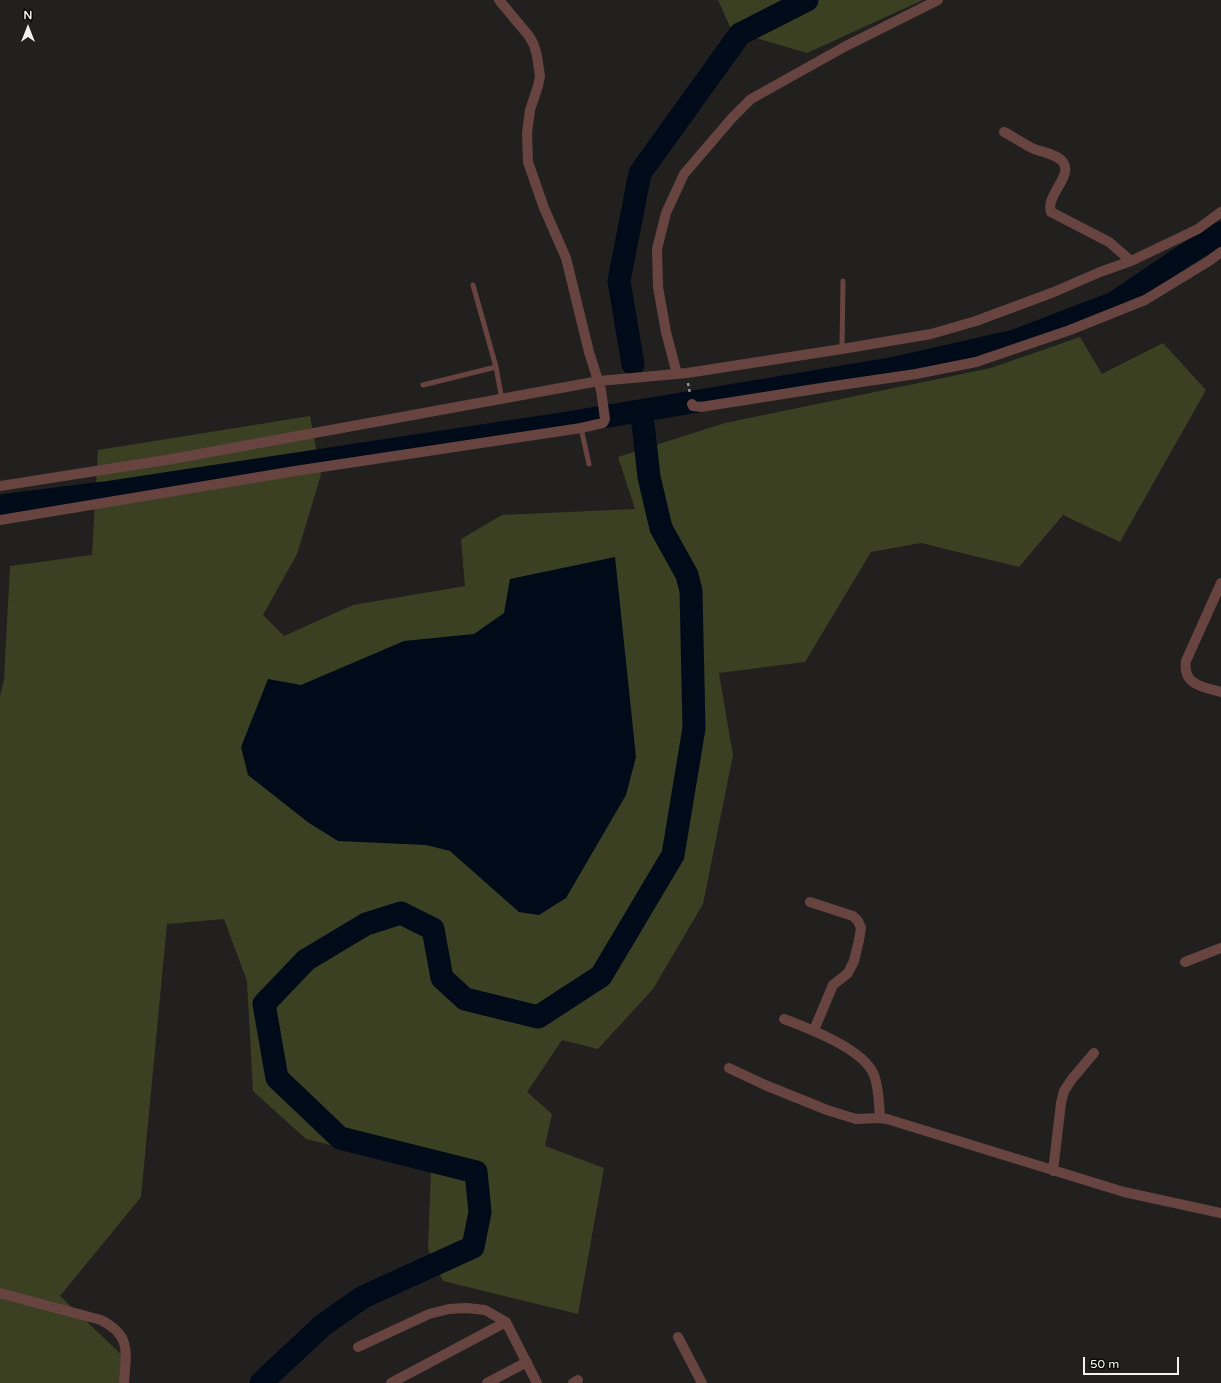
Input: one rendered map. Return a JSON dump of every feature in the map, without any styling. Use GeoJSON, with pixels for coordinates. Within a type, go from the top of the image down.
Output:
{"type":"FeatureCollection","features":[{"type":"Feature","properties":{"kind":"street"},"geometry":{"type":"LineString","coordinates":[[0,520],[288,473],[582,428],[603,422],[605,419],[600,386],[589,352],[566,258],[544,208],[528,162],[527,133],[530,110],[540,76],[537,56],[534,45],[529,36],[499,0]]}},
{"type":"Feature","properties":{"kind":"street"},"geometry":{"type":"LineString","coordinates":[[677,374],[666,332],[658,287],[657,249],[666,213],[684,174],[732,118],[751,99],[846,46],[938,0]]}},
{"type":"Feature","properties":{"kind":"street"},"geometry":{"type":"LineString","coordinates":[[1004,132],[1033,148],[1061,159],[1065,164],[1066,171],[1049,205],[1051,212],[1110,242],[1131,261]]}},
{"type":"Feature","properties":{"kind":"street"},"geometry":{"type":"LineString","coordinates":[[0,486],[172,459],[502,400],[600,386],[611,380],[677,374],[931,334],[976,321],[1131,261],[1198,229],[1221,212]]}},
{"type":"Feature","properties":{"kind":"street"},"geometry":{"type":"LineString","coordinates":[[692,404],[698,408],[916,374],[976,362],[1070,330],[1145,300],[1209,261],[1221,252]]}},
{"type":"Feature","properties":{"kind":"street"},"geometry":{"type":"LineString","coordinates":[[1221,583],[1185,666],[1190,680],[1196,684],[1221,692]]}},
{"type":"Feature","properties":{"kind":"street"},"geometry":{"type":"LineString","coordinates":[[810,902],[853,916],[858,921],[861,928],[860,940],[851,968],[844,977],[833,985],[814,1030]]}},
{"type":"Feature","properties":{"kind":"street"},"geometry":{"type":"LineString","coordinates":[[1185,962],[1221,948]]}},
{"type":"Feature","properties":{"kind":"street"},"geometry":{"type":"LineString","coordinates":[[784,1019],[814,1030],[856,1054],[870,1068],[874,1075],[878,1089],[880,1118]]}},
{"type":"Feature","properties":{"kind":"street"},"geometry":{"type":"LineString","coordinates":[[1053,1171],[1061,1103],[1064,1091],[1094,1053]]}},
{"type":"Feature","properties":{"kind":"street"},"geometry":{"type":"LineString","coordinates":[[729,1068],[765,1085],[827,1110],[856,1119],[887,1119],[1124,1192],[1221,1213]]}},
{"type":"Feature","properties":{"kind":"street"},"geometry":{"type":"LineString","coordinates":[[0,1293],[101,1320],[113,1326],[121,1336],[126,1347],[124,1383]]}},
{"type":"Feature","properties":{"kind":"street"},"geometry":{"type":"LineString","coordinates":[[358,1347],[429,1314],[449,1309],[466,1308],[485,1310],[506,1322],[537,1383]]}},
{"type":"Feature","properties":{"kind":"street"},"geometry":{"type":"LineString","coordinates":[[391,1383],[506,1322]]}},
{"type":"Feature","properties":{"kind":"street"},"geometry":{"type":"LineString","coordinates":[[678,1337],[702,1383]]}},
{"type":"Feature","properties":{"kind":"street"},"geometry":{"type":"LineString","coordinates":[[487,1383],[526,1362]]}},
{"type":"Feature","properties":{"kind":"lane"},"geometry":{"type":"LineString","coordinates":[[842,349],[844,307],[843,281]]}},
{"type":"Feature","properties":{"kind":"lane"},"geometry":{"type":"LineString","coordinates":[[473,285],[496,367],[502,400]]}},
{"type":"Feature","properties":{"kind":"lane"},"geometry":{"type":"LineString","coordinates":[[423,385],[496,367]]}},
{"type":"Feature","properties":{"kind":"lane"},"geometry":{"type":"LineString","coordinates":[[582,428],[589,464]]}},
{"type":"Feature","properties":{"kind":"green space"},"geometry":{"type":"Polygon","coordinates":[[[718,0],[923,0],[807,53],[732,31],[718,0]]]}},
{"type":"Feature","properties":{"kind":"green space"},"geometry":{"type":"Polygon","coordinates":[[[1080,337],[1102,374],[1163,343],[1206,390],[1120,542],[1063,515],[1019,567],[921,543],[871,552],[805,662],[719,673],[733,755],[703,904],[653,989],[598,1049],[562,1040],[527,1092],[552,1114],[545,1146],[604,1168],[578,1314],[443,1281],[428,1249],[431,1170],[306,1139],[253,1091],[247,981],[224,919],[167,924],[141,1197],[60,1296],[127,1360],[122,1383],[0,1383],[0,696],[4,680],[10,566],[92,555],[98,450],[310,416],[321,475],[297,554],[263,615],[284,636],[353,605],[465,586],[461,539],[502,515],[635,509],[618,457],[725,423],[991,368],[1080,337]]]}},
{"type":"Feature","properties":{"kind":"water"},"geometry":{"type":"Polygon","coordinates":[[[615,557],[636,757],[626,795],[566,898],[539,915],[519,912],[450,851],[426,845],[338,841],[309,823],[248,775],[241,747],[268,679],[301,685],[404,641],[474,634],[504,613],[510,579],[615,557]]]}},
{"type":"Feature","properties":{"kind":"waterway"},"geometry":{"type":"LineString","coordinates":[[633,364],[619,281],[640,173],[740,34],[807,0]]}},
{"type":"Feature","properties":{"kind":"waterway"},"geometry":{"type":"LineString","coordinates":[[0,506],[104,493],[567,423],[896,368],[1015,341],[1114,303],[1179,259],[1221,233]]}},
{"type":"Feature","properties":{"kind":"waterway"},"geometry":{"type":"LineString","coordinates":[[261,1383],[323,1325],[363,1297],[473,1247],[480,1212],[476,1172],[340,1138],[277,1078],[264,1004],[306,960],[366,924],[401,913],[433,929],[442,978],[465,999],[538,1017],[601,976],[673,855],[694,728],[691,591],[687,575],[661,528],[649,477],[643,423]]}}]}
